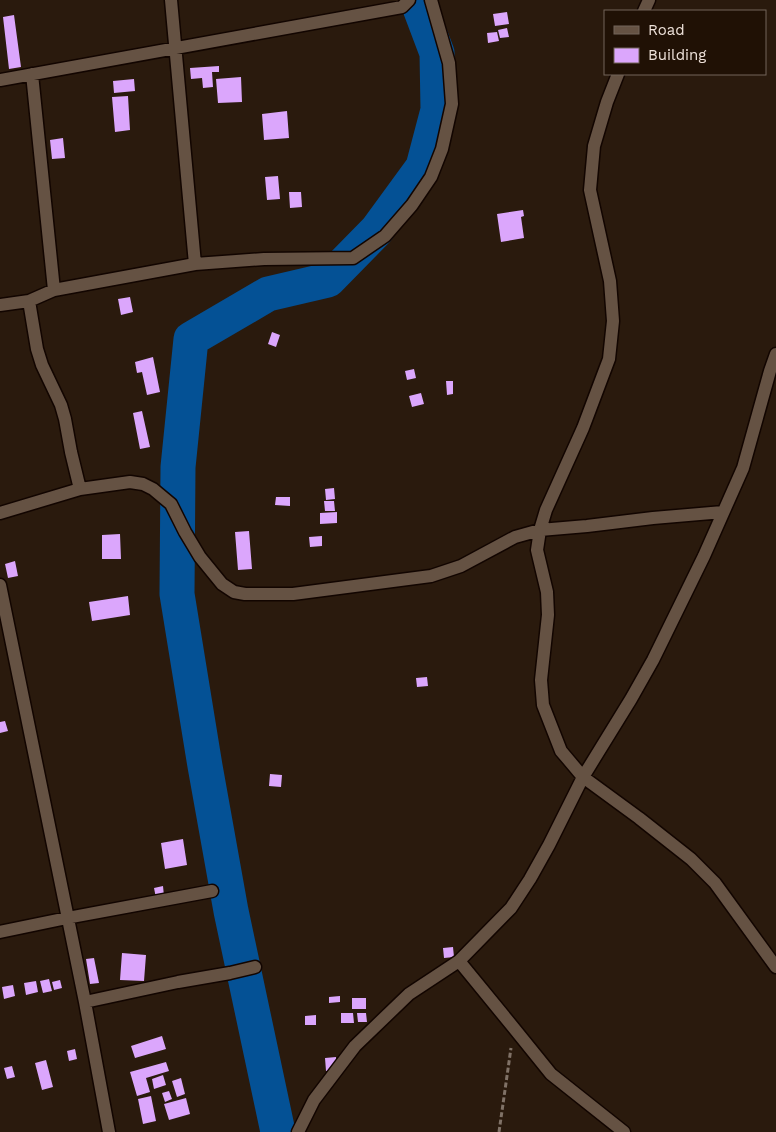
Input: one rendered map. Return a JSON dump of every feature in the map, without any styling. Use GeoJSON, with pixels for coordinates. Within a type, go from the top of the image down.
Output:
{"type":"FeatureCollection","features":[{"type":"Feature","properties":{"kind":"street"},"geometry":{"type":"LineString","coordinates":[[171,0],[195,264]]}},
{"type":"Feature","properties":{"kind":"street"},"geometry":{"type":"LineString","coordinates":[[0,80],[402,7],[409,0]]}},
{"type":"Feature","properties":{"kind":"street"},"geometry":{"type":"LineString","coordinates":[[0,305],[29,302],[54,290],[195,264],[264,259],[353,258],[385,236],[412,205],[431,177],[442,148],[452,104],[449,63],[430,0]]}},
{"type":"Feature","properties":{"kind":"street"},"geometry":{"type":"LineString","coordinates":[[32,74],[54,290]]}},
{"type":"Feature","properties":{"kind":"street"},"geometry":{"type":"LineString","coordinates":[[618,75],[606,102],[594,146],[590,190],[610,281],[613,321],[609,359],[583,428],[546,510],[540,530],[537,550],[547,592],[548,614],[541,680],[543,705],[561,751],[583,777],[692,859],[715,883],[776,967]]}},
{"type":"Feature","properties":{"kind":"street"},"geometry":{"type":"LineString","coordinates":[[29,302],[37,349],[42,365],[61,405],[80,489]]}},
{"type":"Feature","properties":{"kind":"street"},"geometry":{"type":"LineString","coordinates":[[298,1132],[314,1100],[355,1046],[409,994],[458,961],[511,908],[530,879],[583,777],[653,660],[704,556],[743,468],[776,354]]}},
{"type":"Feature","properties":{"kind":"street"},"geometry":{"type":"LineString","coordinates":[[0,513],[80,489],[130,482],[143,484],[153,489],[171,504],[200,557],[222,584],[234,592],[245,594],[293,594],[431,576],[461,566],[515,537],[540,530],[724,512]]}},
{"type":"Feature","properties":{"kind":"street"},"geometry":{"type":"LineString","coordinates":[[0,585],[85,1002],[109,1132]]}},
{"type":"Feature","properties":{"kind":"street"},"geometry":{"type":"LineString","coordinates":[[0,932],[212,892]]}},
{"type":"Feature","properties":{"kind":"street"},"geometry":{"type":"LineString","coordinates":[[458,961],[551,1074],[624,1132]]}},
{"type":"Feature","properties":{"kind":"street"},"geometry":{"type":"LineString","coordinates":[[85,1002],[255,967]]}},
{"type":"Feature","properties":{"kind":"path"},"geometry":{"type":"LineString","coordinates":[[499,1132],[513,1027]]}},
{"type":"Feature","properties":{"kind":"building"},"geometry":{"type":"Polygon","coordinates":[[[507,12],[509,24],[495,26],[493,14],[507,12]]]}},
{"type":"Feature","properties":{"kind":"building"},"geometry":{"type":"Polygon","coordinates":[[[14,15],[21,67],[9,69],[3,17],[14,15]]]}},
{"type":"Feature","properties":{"kind":"building"},"geometry":{"type":"Polygon","coordinates":[[[507,28],[509,37],[500,38],[498,30],[507,28]]]}},
{"type":"Feature","properties":{"kind":"building"},"geometry":{"type":"Polygon","coordinates":[[[497,32],[499,41],[488,43],[487,33],[497,32]]]}},
{"type":"Feature","properties":{"kind":"building"},"geometry":{"type":"Polygon","coordinates":[[[219,66],[219,72],[212,72],[213,87],[203,88],[202,78],[191,79],[190,68],[219,66]]]}},
{"type":"Feature","properties":{"kind":"building"},"geometry":{"type":"Polygon","coordinates":[[[241,77],[242,102],[218,103],[216,79],[241,77]]]}},
{"type":"Feature","properties":{"kind":"building"},"geometry":{"type":"Polygon","coordinates":[[[134,79],[135,91],[114,93],[113,81],[134,79]]]}},
{"type":"Feature","properties":{"kind":"building"},"geometry":{"type":"Polygon","coordinates":[[[128,96],[130,130],[115,132],[112,97],[128,96]]]}},
{"type":"Feature","properties":{"kind":"building"},"geometry":{"type":"Polygon","coordinates":[[[287,111],[289,138],[264,140],[262,114],[287,111]]]}},
{"type":"Feature","properties":{"kind":"building"},"geometry":{"type":"Polygon","coordinates":[[[63,138],[65,158],[52,159],[50,140],[63,138]]]}},
{"type":"Feature","properties":{"kind":"building"},"geometry":{"type":"Polygon","coordinates":[[[278,176],[280,199],[267,200],[265,177],[278,176]]]}},
{"type":"Feature","properties":{"kind":"building"},"geometry":{"type":"Polygon","coordinates":[[[289,192],[301,192],[302,207],[290,208],[289,192]]]}},
{"type":"Feature","properties":{"kind":"building"},"geometry":{"type":"Polygon","coordinates":[[[523,210],[524,216],[521,217],[524,238],[501,242],[497,214],[523,210]]]}},
{"type":"Feature","properties":{"kind":"building"},"geometry":{"type":"Polygon","coordinates":[[[130,297],[133,312],[121,315],[118,299],[130,297]]]}},
{"type":"Feature","properties":{"kind":"building"},"geometry":{"type":"Polygon","coordinates":[[[272,332],[280,335],[276,347],[268,344],[272,332]]]}},
{"type":"Feature","properties":{"kind":"building"},"geometry":{"type":"Polygon","coordinates":[[[153,357],[160,392],[147,395],[142,372],[137,373],[135,362],[153,357]]]}},
{"type":"Feature","properties":{"kind":"building"},"geometry":{"type":"Polygon","coordinates":[[[414,369],[416,378],[407,380],[405,371],[414,369]]]}},
{"type":"Feature","properties":{"kind":"building"},"geometry":{"type":"Polygon","coordinates":[[[446,381],[453,381],[453,394],[447,395],[446,381]]]}},
{"type":"Feature","properties":{"kind":"building"},"geometry":{"type":"Polygon","coordinates":[[[421,393],[424,404],[412,407],[409,396],[421,393]]]}},
{"type":"Feature","properties":{"kind":"building"},"geometry":{"type":"Polygon","coordinates":[[[142,411],[150,447],[140,449],[133,413],[142,411]]]}},
{"type":"Feature","properties":{"kind":"building"},"geometry":{"type":"Polygon","coordinates":[[[334,488],[335,499],[326,500],[325,489],[334,488]]]}},
{"type":"Feature","properties":{"kind":"building"},"geometry":{"type":"Polygon","coordinates":[[[276,497],[290,497],[290,506],[275,505],[276,497]]]}},
{"type":"Feature","properties":{"kind":"building"},"geometry":{"type":"Polygon","coordinates":[[[324,501],[334,501],[335,511],[325,511],[324,501]]]}},
{"type":"Feature","properties":{"kind":"building"},"geometry":{"type":"Polygon","coordinates":[[[337,512],[337,523],[320,524],[320,513],[337,512]]]}},
{"type":"Feature","properties":{"kind":"building"},"geometry":{"type":"Polygon","coordinates":[[[249,531],[252,569],[238,570],[235,532],[249,531]]]}},
{"type":"Feature","properties":{"kind":"building"},"geometry":{"type":"Polygon","coordinates":[[[120,534],[121,559],[102,559],[102,535],[120,534]]]}},
{"type":"Feature","properties":{"kind":"building"},"geometry":{"type":"Polygon","coordinates":[[[322,536],[322,546],[310,547],[309,537],[322,536]]]}},
{"type":"Feature","properties":{"kind":"building"},"geometry":{"type":"Polygon","coordinates":[[[15,561],[18,576],[8,578],[5,564],[15,561]]]}},
{"type":"Feature","properties":{"kind":"building"},"geometry":{"type":"Polygon","coordinates":[[[128,596],[130,615],[92,621],[89,602],[128,596]]]}},
{"type":"Feature","properties":{"kind":"building"},"geometry":{"type":"Polygon","coordinates":[[[427,677],[428,686],[417,687],[416,678],[427,677]]]}},
{"type":"Feature","properties":{"kind":"building"},"geometry":{"type":"Polygon","coordinates":[[[5,721],[8,731],[0,733],[0,722],[5,721]]]}},
{"type":"Feature","properties":{"kind":"building"},"geometry":{"type":"Polygon","coordinates":[[[270,774],[282,775],[281,787],[269,786],[270,774]]]}},
{"type":"Feature","properties":{"kind":"building"},"geometry":{"type":"Polygon","coordinates":[[[183,839],[187,865],[165,869],[161,843],[183,839]]]}},
{"type":"Feature","properties":{"kind":"building"},"geometry":{"type":"Polygon","coordinates":[[[163,886],[164,896],[156,898],[154,888],[163,886]]]}},
{"type":"Feature","properties":{"kind":"building"},"geometry":{"type":"Polygon","coordinates":[[[453,947],[454,957],[444,958],[443,948],[453,947]]]}},
{"type":"Feature","properties":{"kind":"building"},"geometry":{"type":"Polygon","coordinates":[[[122,953],[146,955],[144,981],[120,980],[122,953]]]}},
{"type":"Feature","properties":{"kind":"building"},"geometry":{"type":"Polygon","coordinates":[[[94,958],[99,983],[90,984],[86,959],[94,958]]]}},
{"type":"Feature","properties":{"kind":"building"},"geometry":{"type":"Polygon","coordinates":[[[49,979],[52,991],[43,993],[40,981],[49,979]]]}},
{"type":"Feature","properties":{"kind":"building"},"geometry":{"type":"Polygon","coordinates":[[[60,980],[62,988],[54,990],[52,982],[60,980]]]}},
{"type":"Feature","properties":{"kind":"building"},"geometry":{"type":"Polygon","coordinates":[[[36,981],[38,992],[26,995],[24,983],[36,981]]]}},
{"type":"Feature","properties":{"kind":"building"},"geometry":{"type":"Polygon","coordinates":[[[13,985],[15,996],[4,999],[2,987],[13,985]]]}},
{"type":"Feature","properties":{"kind":"building"},"geometry":{"type":"Polygon","coordinates":[[[340,996],[340,1002],[329,1003],[329,997],[340,996]]]}},
{"type":"Feature","properties":{"kind":"building"},"geometry":{"type":"Polygon","coordinates":[[[352,998],[366,998],[366,1009],[352,1009],[352,998]]]}},
{"type":"Feature","properties":{"kind":"building"},"geometry":{"type":"Polygon","coordinates":[[[341,1013],[353,1013],[354,1023],[341,1023],[341,1013]]]}},
{"type":"Feature","properties":{"kind":"building"},"geometry":{"type":"Polygon","coordinates":[[[357,1013],[366,1013],[367,1022],[358,1022],[357,1013]]]}},
{"type":"Feature","properties":{"kind":"building"},"geometry":{"type":"Polygon","coordinates":[[[316,1015],[316,1025],[305,1025],[305,1016],[316,1015]]]}},
{"type":"Feature","properties":{"kind":"building"},"geometry":{"type":"Polygon","coordinates":[[[162,1036],[166,1049],[135,1058],[131,1046],[162,1036]]]}},
{"type":"Feature","properties":{"kind":"building"},"geometry":{"type":"Polygon","coordinates":[[[75,1049],[77,1059],[69,1061],[67,1051],[75,1049]]]}},
{"type":"Feature","properties":{"kind":"building"},"geometry":{"type":"Polygon","coordinates":[[[336,1057],[337,1070],[326,1071],[325,1058],[336,1057]]]}},
{"type":"Feature","properties":{"kind":"building"},"geometry":{"type":"Polygon","coordinates":[[[46,1060],[53,1087],[42,1090],[35,1063],[46,1060]]]}},
{"type":"Feature","properties":{"kind":"building"},"geometry":{"type":"Polygon","coordinates":[[[166,1062],[169,1071],[146,1078],[150,1092],[137,1096],[130,1072],[166,1062]]]}},
{"type":"Feature","properties":{"kind":"building"},"geometry":{"type":"Polygon","coordinates":[[[12,1066],[15,1077],[7,1079],[4,1068],[12,1066]]]}},
{"type":"Feature","properties":{"kind":"building"},"geometry":{"type":"Polygon","coordinates":[[[163,1075],[166,1085],[154,1089],[152,1079],[163,1075]]]}},
{"type":"Feature","properties":{"kind":"building"},"geometry":{"type":"Polygon","coordinates":[[[181,1078],[185,1094],[177,1097],[172,1081],[181,1078]]]}},
{"type":"Feature","properties":{"kind":"building"},"geometry":{"type":"Polygon","coordinates":[[[169,1091],[172,1099],[165,1102],[162,1093],[169,1091]]]}},
{"type":"Feature","properties":{"kind":"building"},"geometry":{"type":"Polygon","coordinates":[[[151,1096],[156,1121],[143,1124],[138,1099],[151,1096]]]}},
{"type":"Feature","properties":{"kind":"building"},"geometry":{"type":"Polygon","coordinates":[[[186,1098],[190,1114],[169,1120],[164,1104],[186,1098]]]}},
{"type":"Feature","properties":{"kind":"waterway"},"geometry":{"type":"LineString","coordinates":[[278,1132],[231,911],[177,594],[178,467],[191,339],[268,294],[328,280],[377,230],[423,167],[438,110],[437,53],[417,0]]}}]}
